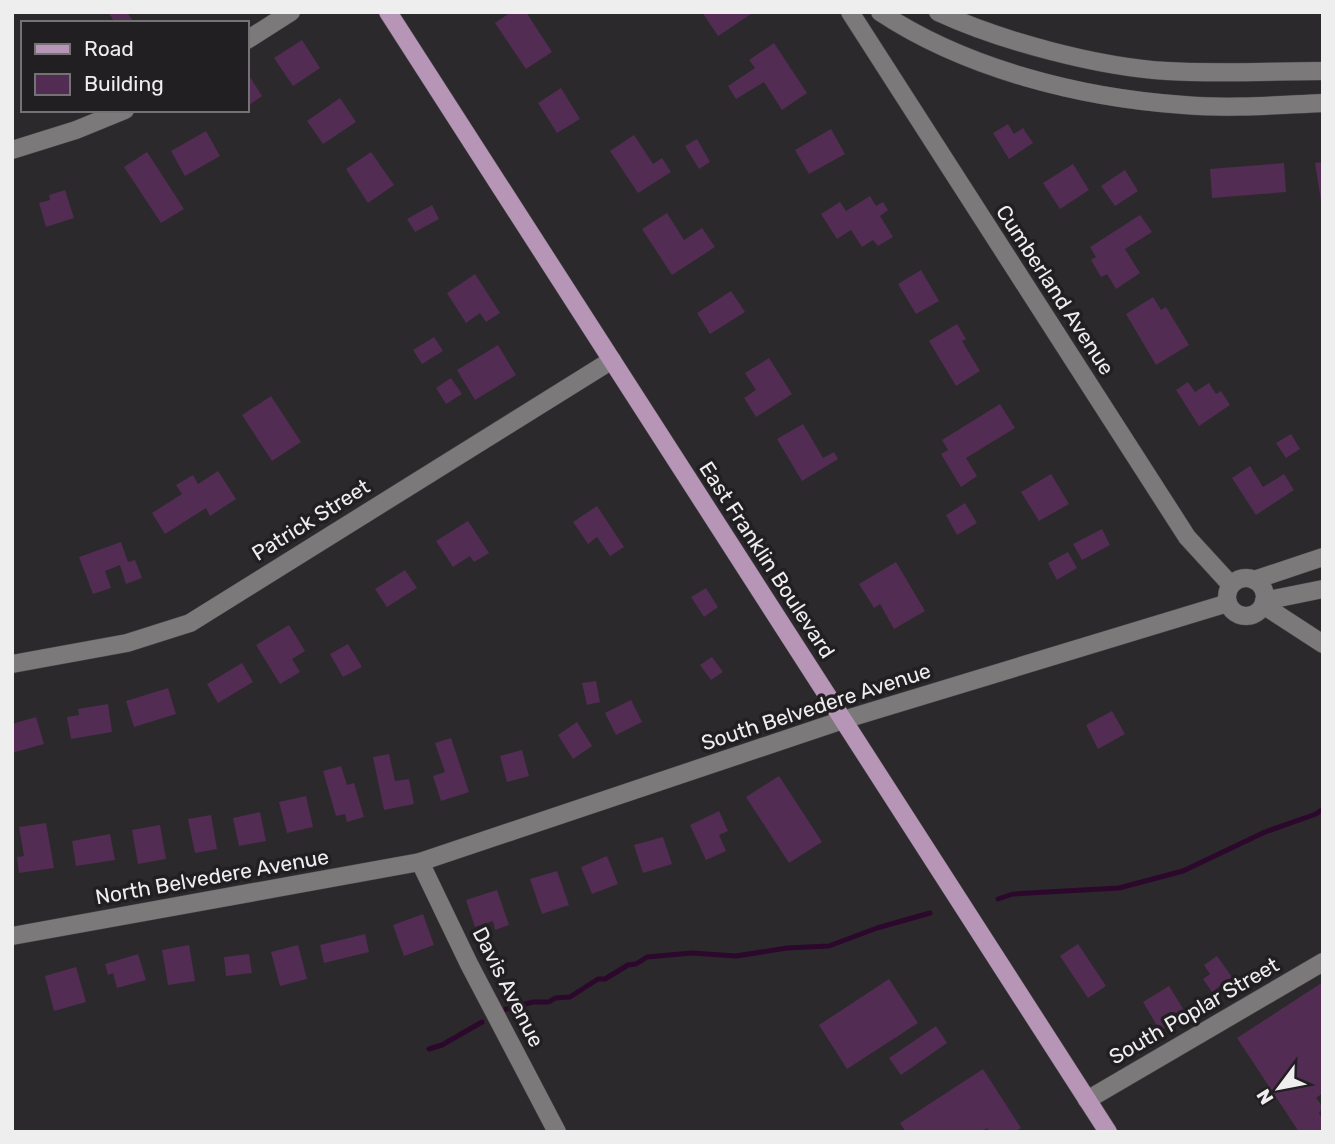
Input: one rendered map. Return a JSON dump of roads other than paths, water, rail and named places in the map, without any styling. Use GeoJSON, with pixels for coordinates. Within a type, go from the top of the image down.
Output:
{"type":"FeatureCollection","features":[{"type":"Feature","properties":{"kind":"main road","name":"East Franklin Boulevard"},"geometry":{"type":"LineString","coordinates":[[388,12],[1108,1132]]}},
{"type":"Feature","properties":{"kind":"street"},"geometry":{"type":"LineString","coordinates":[[248,39],[291,12]]}},
{"type":"Feature","properties":{"kind":"street","name":"Cumberland Avenue"},"geometry":{"type":"LineString","coordinates":[[850,12],[1187,537],[1230,594]]}},
{"type":"Feature","properties":{"kind":"street"},"geometry":{"type":"LineString","coordinates":[[880,12],[906,28],[959,53],[1070,89],[1128,100],[1186,105],[1323,103]]}},
{"type":"Feature","properties":{"kind":"street"},"geometry":{"type":"LineString","coordinates":[[938,12],[1022,42],[1136,67],[1224,72],[1323,71]]}},
{"type":"Feature","properties":{"kind":"street"},"geometry":{"type":"LineString","coordinates":[[12,150],[76,130],[120,112]]}},
{"type":"Feature","properties":{"kind":"street","name":"Patrick Street"},"geometry":{"type":"LineString","coordinates":[[12,664],[127,643],[190,623],[612,360]]}},
{"type":"Feature","properties":{"kind":"street"},"geometry":{"type":"LineString","coordinates":[[1323,556],[1255,580],[1245,578],[1230,594],[1236,612],[1247,615],[1258,611],[1264,603],[1323,589]]}},
{"type":"Feature","properties":{"kind":"street"},"geometry":{"type":"LineString","coordinates":[[1255,580],[1263,589],[1264,603]]}},
{"type":"Feature","properties":{"kind":"street","name":"South Belvedere Avenue"},"geometry":{"type":"LineString","coordinates":[[420,862],[1230,594]]}},
{"type":"Feature","properties":{"kind":"street"},"geometry":{"type":"LineString","coordinates":[[1264,603],[1323,644]]}},
{"type":"Feature","properties":{"kind":"street","name":"North Belvedere Avenue"},"geometry":{"type":"LineString","coordinates":[[12,936],[420,862]]}},
{"type":"Feature","properties":{"kind":"street","name":"Davis Avenue"},"geometry":{"type":"LineString","coordinates":[[420,862],[469,964],[556,1132]]}},
{"type":"Feature","properties":{"kind":"street","name":"South Poplar Street"},"geometry":{"type":"LineString","coordinates":[[1087,1100],[1323,962]]}},
{"type":"Feature","properties":{"kind":"waterway"},"geometry":{"type":"LineString","coordinates":[[998,899],[1013,894],[1119,888],[1183,871],[1265,832],[1323,809]]}},
{"type":"Feature","properties":{"kind":"waterway"},"geometry":{"type":"LineString","coordinates":[[506,1009],[570,997],[598,979],[605,979],[647,957],[692,953],[736,956],[787,948],[829,946],[877,928],[930,913]]}},
{"type":"Feature","properties":{"kind":"waterway"},"geometry":{"type":"LineString","coordinates":[[429,1049],[442,1045],[482,1022]]}}]}
